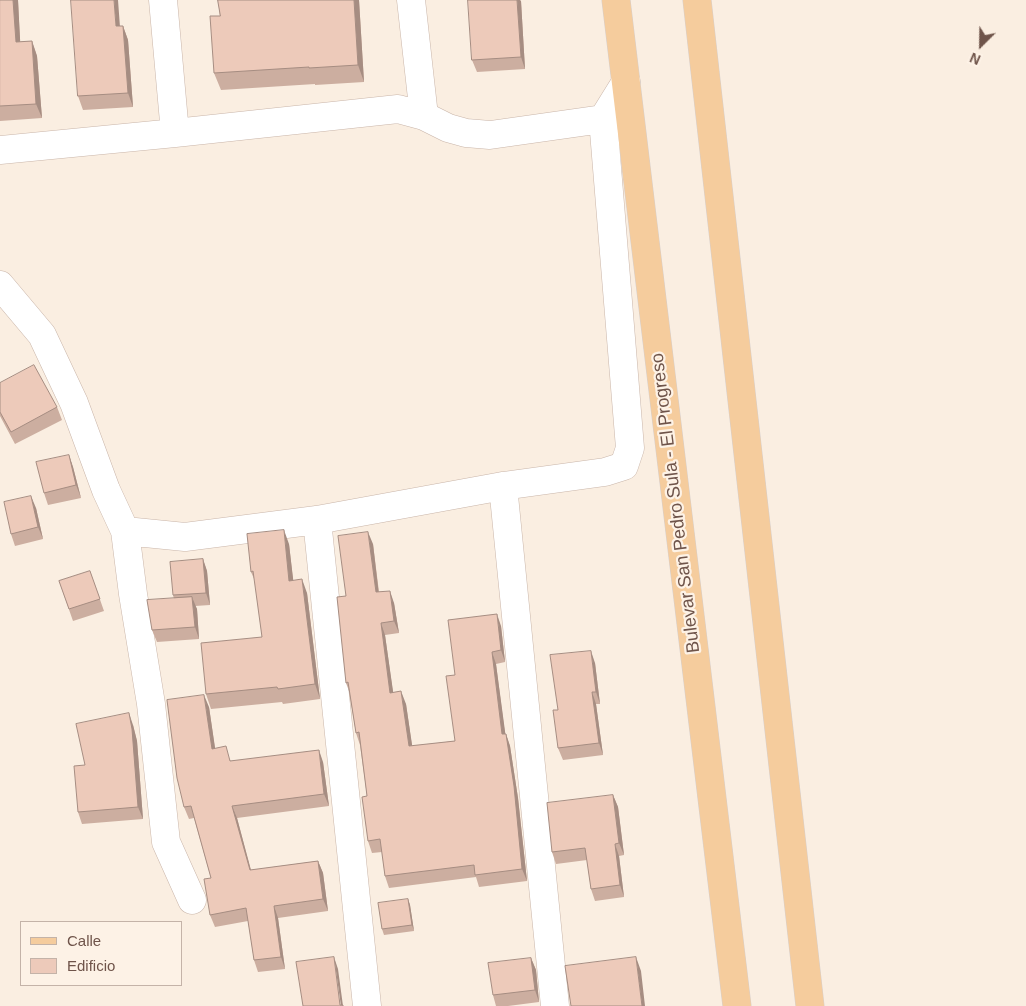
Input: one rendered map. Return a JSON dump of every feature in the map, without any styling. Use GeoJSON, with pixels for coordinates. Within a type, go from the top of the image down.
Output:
{"type":"FeatureCollection","features":[{"type":"Feature","properties":{"kind":"main road","name":"Bulevar San Pedro Sula - El Progreso"},"geometry":{"type":"LineString","coordinates":[[616,0],[736,1006]]}},
{"type":"Feature","properties":{"kind":"main road"},"geometry":{"type":"LineString","coordinates":[[698,0],[810,1006]]}},
{"type":"Feature","properties":{"kind":"street"},"geometry":{"type":"LineString","coordinates":[[163,0],[176,133]]}},
{"type":"Feature","properties":{"kind":"street"},"geometry":{"type":"LineString","coordinates":[[411,0],[424,116]]}},
{"type":"Feature","properties":{"kind":"street"},"geometry":{"type":"LineString","coordinates":[[125,531],[185,537],[317,520],[502,486],[605,472],[624,466],[630,448],[603,119],[626,82]]}},
{"type":"Feature","properties":{"kind":"street"},"geometry":{"type":"LineString","coordinates":[[0,150],[398,109],[424,116],[466,133],[490,135],[603,119]]}},
{"type":"Feature","properties":{"kind":"street"},"geometry":{"type":"LineString","coordinates":[[0,285],[42,335],[74,403],[106,490],[125,531],[151,704],[166,842],[192,900]]}},
{"type":"Feature","properties":{"kind":"street"},"geometry":{"type":"LineString","coordinates":[[502,486],[555,1006]]}},
{"type":"Feature","properties":{"kind":"street"},"geometry":{"type":"LineString","coordinates":[[317,520],[367,1006]]}},
{"type":"Feature","properties":{"kind":"building"},"geometry":{"type":"Polygon","coordinates":[[[0,0],[13,0],[16,42],[32,41],[36,104],[0,106],[0,0]]]}},
{"type":"Feature","properties":{"kind":"building"},"geometry":{"type":"Polygon","coordinates":[[[71,0],[114,0],[116,26],[123,26],[128,93],[78,96],[71,0]]]}},
{"type":"Feature","properties":{"kind":"building"},"geometry":{"type":"Polygon","coordinates":[[[218,0],[354,0],[358,65],[214,73],[210,16],[220,16],[218,0]]]}},
{"type":"Feature","properties":{"kind":"building"},"geometry":{"type":"Polygon","coordinates":[[[468,0],[517,0],[521,57],[472,60],[468,0]]]}},
{"type":"Feature","properties":{"kind":"building"},"geometry":{"type":"Polygon","coordinates":[[[34,365],[57,407],[11,432],[0,412],[0,383],[34,365]]]}},
{"type":"Feature","properties":{"kind":"building"},"geometry":{"type":"Polygon","coordinates":[[[69,455],[76,485],[44,493],[36,462],[69,455]]]}},
{"type":"Feature","properties":{"kind":"building"},"geometry":{"type":"Polygon","coordinates":[[[31,496],[38,527],[11,534],[4,502],[31,496]]]}},
{"type":"Feature","properties":{"kind":"building"},"geometry":{"type":"Polygon","coordinates":[[[284,530],[289,581],[302,579],[315,684],[278,689],[277,687],[206,694],[201,643],[262,637],[253,571],[251,572],[247,534],[284,530]]]}},
{"type":"Feature","properties":{"kind":"building"},"geometry":{"type":"Polygon","coordinates":[[[368,532],[376,592],[390,591],[394,621],[381,623],[390,693],[401,691],[409,746],[455,741],[446,676],[455,675],[448,620],[497,614],[501,650],[492,652],[502,734],[506,734],[514,786],[522,869],[475,875],[474,865],[385,876],[380,839],[368,841],[362,797],[367,796],[359,732],[356,733],[348,682],[346,683],[337,597],[346,596],[338,536],[368,532]]]}},
{"type":"Feature","properties":{"kind":"building"},"geometry":{"type":"Polygon","coordinates":[[[203,559],[206,593],[173,595],[170,562],[203,559]]]}},
{"type":"Feature","properties":{"kind":"building"},"geometry":{"type":"Polygon","coordinates":[[[90,571],[100,599],[69,609],[59,581],[90,571]]]}},
{"type":"Feature","properties":{"kind":"building"},"geometry":{"type":"Polygon","coordinates":[[[192,597],[195,627],[152,630],[147,600],[192,597]]]}},
{"type":"Feature","properties":{"kind":"building"},"geometry":{"type":"Polygon","coordinates":[[[591,651],[596,692],[592,692],[599,743],[558,748],[553,710],[558,710],[550,655],[591,651]]]}},
{"type":"Feature","properties":{"kind":"building"},"geometry":{"type":"Polygon","coordinates":[[[204,695],[212,749],[226,746],[230,761],[319,750],[324,794],[232,806],[250,870],[318,861],[323,899],[274,906],[281,957],[254,960],[246,908],[210,915],[204,879],[211,878],[191,806],[184,807],[177,778],[167,700],[204,695]]]}},
{"type":"Feature","properties":{"kind":"building"},"geometry":{"type":"Polygon","coordinates":[[[129,713],[138,807],[78,812],[74,766],[85,765],[76,724],[129,713]]]}},
{"type":"Feature","properties":{"kind":"building"},"geometry":{"type":"Polygon","coordinates":[[[613,795],[619,843],[615,844],[620,885],[591,889],[585,848],[552,852],[547,803],[613,795]]]}},
{"type":"Feature","properties":{"kind":"building"},"geometry":{"type":"Polygon","coordinates":[[[408,899],[412,925],[382,929],[378,903],[408,899]]]}},
{"type":"Feature","properties":{"kind":"building"},"geometry":{"type":"Polygon","coordinates":[[[334,957],[340,1005],[343,1006],[303,1006],[296,962],[334,957]]]}},
{"type":"Feature","properties":{"kind":"building"},"geometry":{"type":"Polygon","coordinates":[[[636,957],[642,1006],[571,1006],[565,966],[636,957]]]}},
{"type":"Feature","properties":{"kind":"building"},"geometry":{"type":"Polygon","coordinates":[[[531,958],[535,990],[493,995],[488,963],[531,958]]]}}]}
